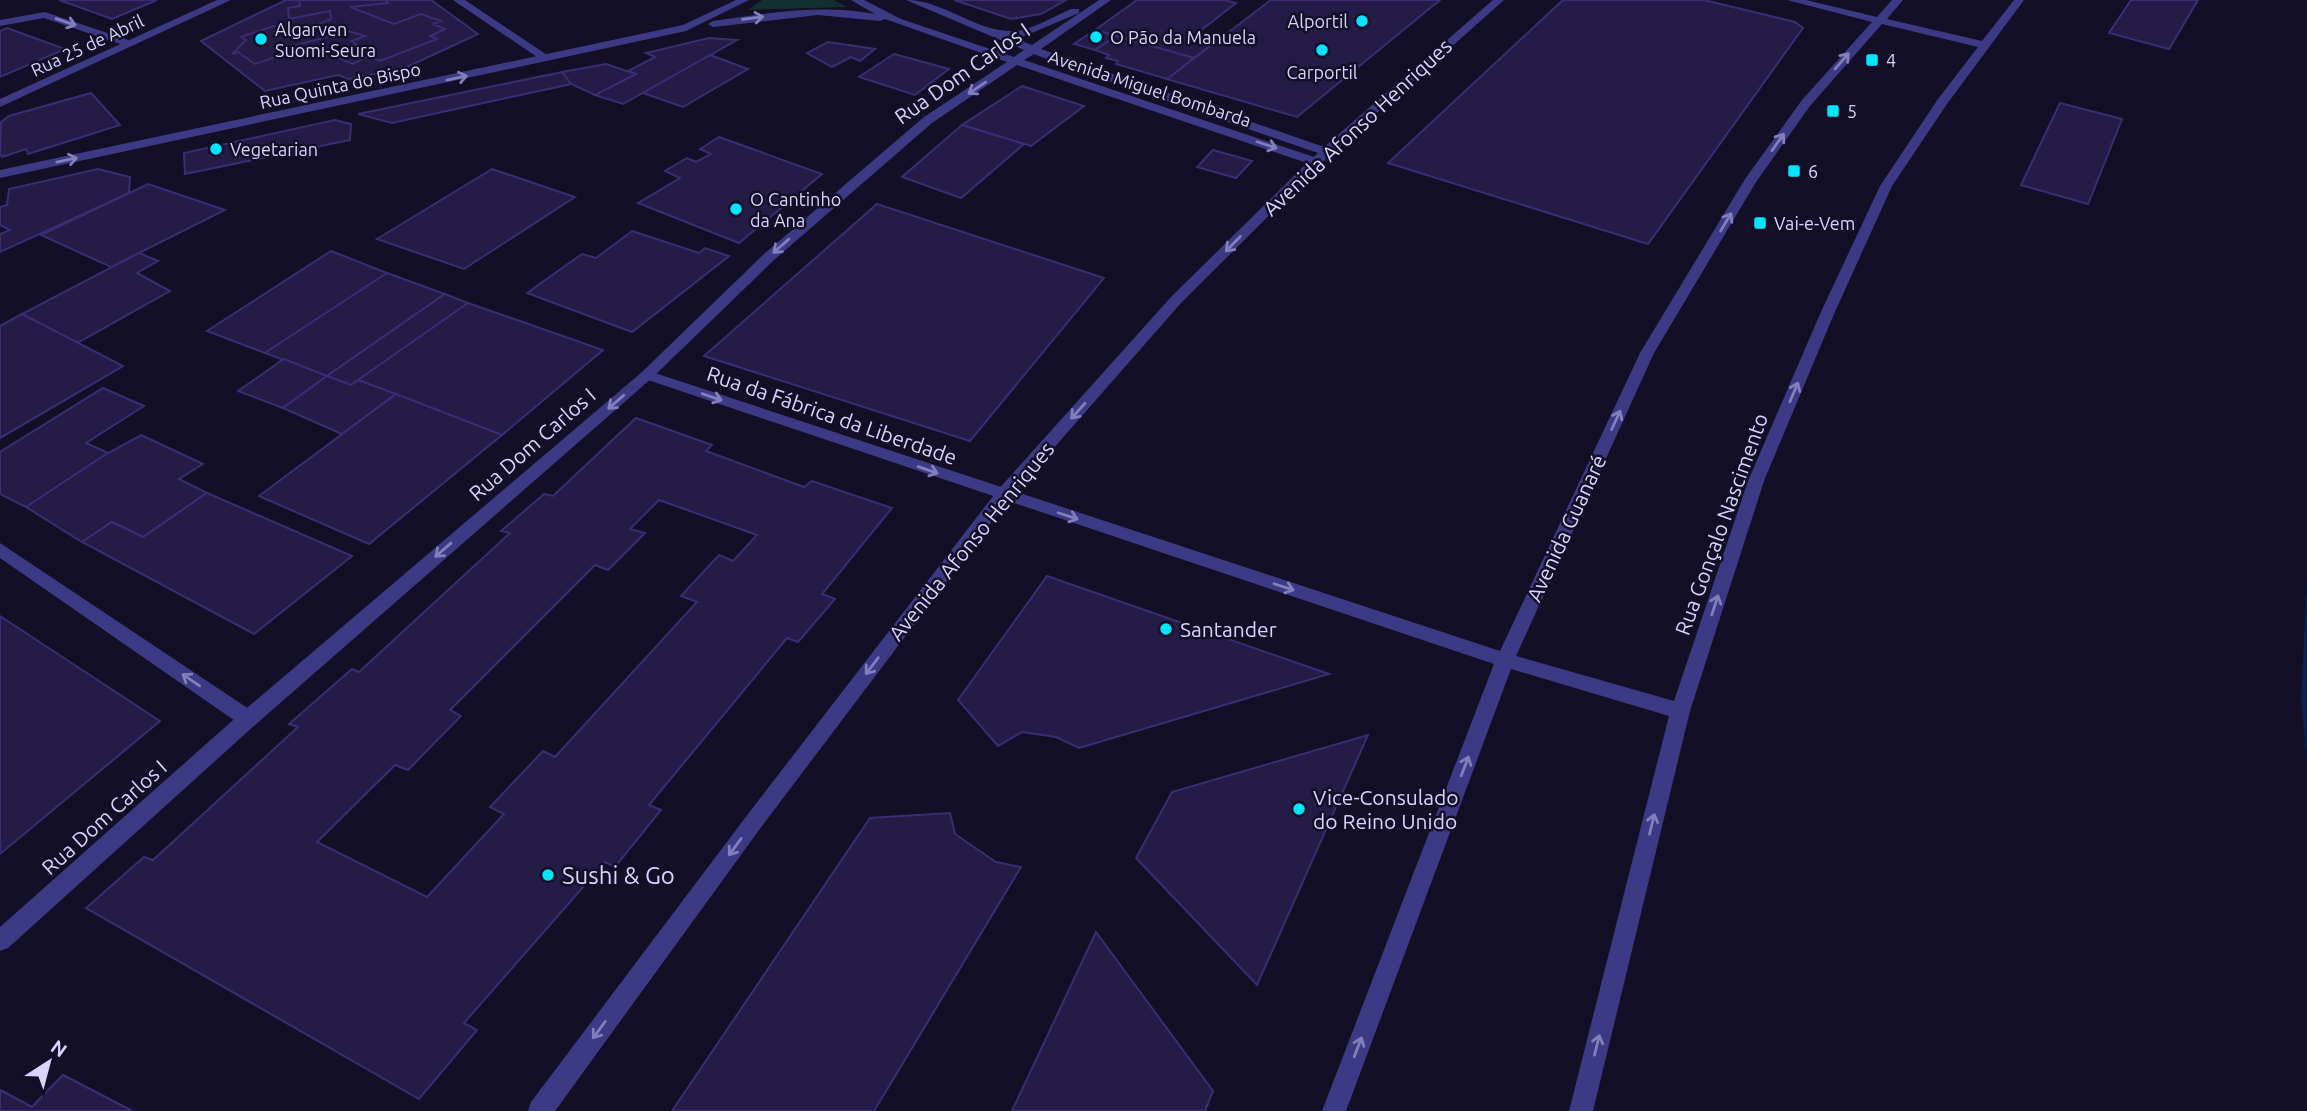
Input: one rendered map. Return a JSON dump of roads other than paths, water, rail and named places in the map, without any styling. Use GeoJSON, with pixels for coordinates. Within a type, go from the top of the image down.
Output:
{"type":"FeatureCollection","features":[{"type":"Feature","properties":{"kind":"street","name":"Rua 25 de Abril"},"geometry":{"type":"LineString","coordinates":[[0,103],[226,0]]}},
{"type":"Feature","properties":{"kind":"street"},"geometry":{"type":"LineString","coordinates":[[458,0],[547,60]]}},
{"type":"Feature","properties":{"kind":"street","name":"Rua Quinta do Bispo"},"geometry":{"type":"LineString","coordinates":[[686,28],[744,0]]}},
{"type":"Feature","properties":{"kind":"street","name":"Avenida Miguel Bombarda"},"geometry":{"type":"LineString","coordinates":[[856,0],[897,21],[1015,61],[1321,157]]}},
{"type":"Feature","properties":{"kind":"street","name":"Avenida Miguel Bombarda"},"geometry":{"type":"LineString","coordinates":[[911,0],[1032,49],[1321,157]]}},
{"type":"Feature","properties":{"kind":"street","name":"Rua Dom Carlos I"},"geometry":{"type":"LineString","coordinates":[[984,29],[1018,35],[1061,18],[1093,0]]}},
{"type":"Feature","properties":{"kind":"street","name":"Rua Dom Carlos I"},"geometry":{"type":"LineString","coordinates":[[0,941],[248,719],[647,375],[769,257],[917,130],[1106,0]]}},
{"type":"Feature","properties":{"kind":"street","name":"Avenida Afonso Henriques"},"geometry":{"type":"LineString","coordinates":[[540,1111],[755,820],[1003,495],[1176,300],[1321,157],[1499,0]]}},
{"type":"Feature","properties":{"kind":"street"},"geometry":{"type":"LineString","coordinates":[[1792,0],[1985,45]]}},
{"type":"Feature","properties":{"kind":"street","name":"Avenida Guanaré"},"geometry":{"type":"LineString","coordinates":[[1334,1111],[1505,660],[1647,353],[1750,182],[1806,103],[1877,20],[1898,0]]}},
{"type":"Feature","properties":{"kind":"street","name":"Rua Gonçalo Nascimento"},"geometry":{"type":"LineString","coordinates":[[1581,1111],[1680,710],[1756,481],[1827,314],[1886,186],[2018,0]]}},
{"type":"Feature","properties":{"kind":"street","name":"Rua Quinta do Bispo"},"geometry":{"type":"LineString","coordinates":[[0,174],[547,60],[686,28],[800,14],[846,13],[897,21]]}},
{"type":"Feature","properties":{"kind":"street"},"geometry":{"type":"LineString","coordinates":[[0,23],[44,15],[130,44]]}},
{"type":"Feature","properties":{"kind":"street","name":"Rua da Fábrica da Liberdade"},"geometry":{"type":"LineString","coordinates":[[647,375],[1505,660],[1680,710]]}},
{"type":"Feature","properties":{"kind":"street"},"geometry":{"type":"LineString","coordinates":[[2,552],[248,719]]}},
{"type":"Feature","properties":{"kind":"water"},"geometry":{"type":"Polygon","coordinates":[[[2307,577],[2307,760],[2301,701],[2307,577]]]}},
{"type":"Feature","properties":{"kind":"place","name":"Alportil"},"geometry":{"type":"Point","coordinates":[1362,21]}},
{"type":"Feature","properties":{"kind":"place","name":"O Pão da Manuela"},"geometry":{"type":"Point","coordinates":[1096,37]}},
{"type":"Feature","properties":{"kind":"place","name":"Algarven Suomi-Seura"},"geometry":{"type":"Point","coordinates":[261,39]}},
{"type":"Feature","properties":{"kind":"place","name":"Carportil"},"geometry":{"type":"Point","coordinates":[1322,50]}},
{"type":"Feature","properties":{"kind":"place","name":"4"},"geometry":{"type":"Point","coordinates":[1872,60]}},
{"type":"Feature","properties":{"kind":"place","name":"5"},"geometry":{"type":"Point","coordinates":[1833,111]}},
{"type":"Feature","properties":{"kind":"place","name":"Vegetarian"},"geometry":{"type":"Point","coordinates":[216,149]}},
{"type":"Feature","properties":{"kind":"place","name":"6"},"geometry":{"type":"Point","coordinates":[1794,171]}},
{"type":"Feature","properties":{"kind":"place","name":"O Cantinho da Ana"},"geometry":{"type":"Point","coordinates":[736,209]}},
{"type":"Feature","properties":{"kind":"place","name":"Vai-e-Vem"},"geometry":{"type":"Point","coordinates":[1760,223]}},
{"type":"Feature","properties":{"kind":"place","name":"Santander"},"geometry":{"type":"Point","coordinates":[1166,629]}},
{"type":"Feature","properties":{"kind":"place","name":"Vice-Consulado do Reino Unido"},"geometry":{"type":"Point","coordinates":[1299,809]}},
{"type":"Feature","properties":{"kind":"place","name":"Sushi & Go"},"geometry":{"type":"Point","coordinates":[548,875]}}]}
